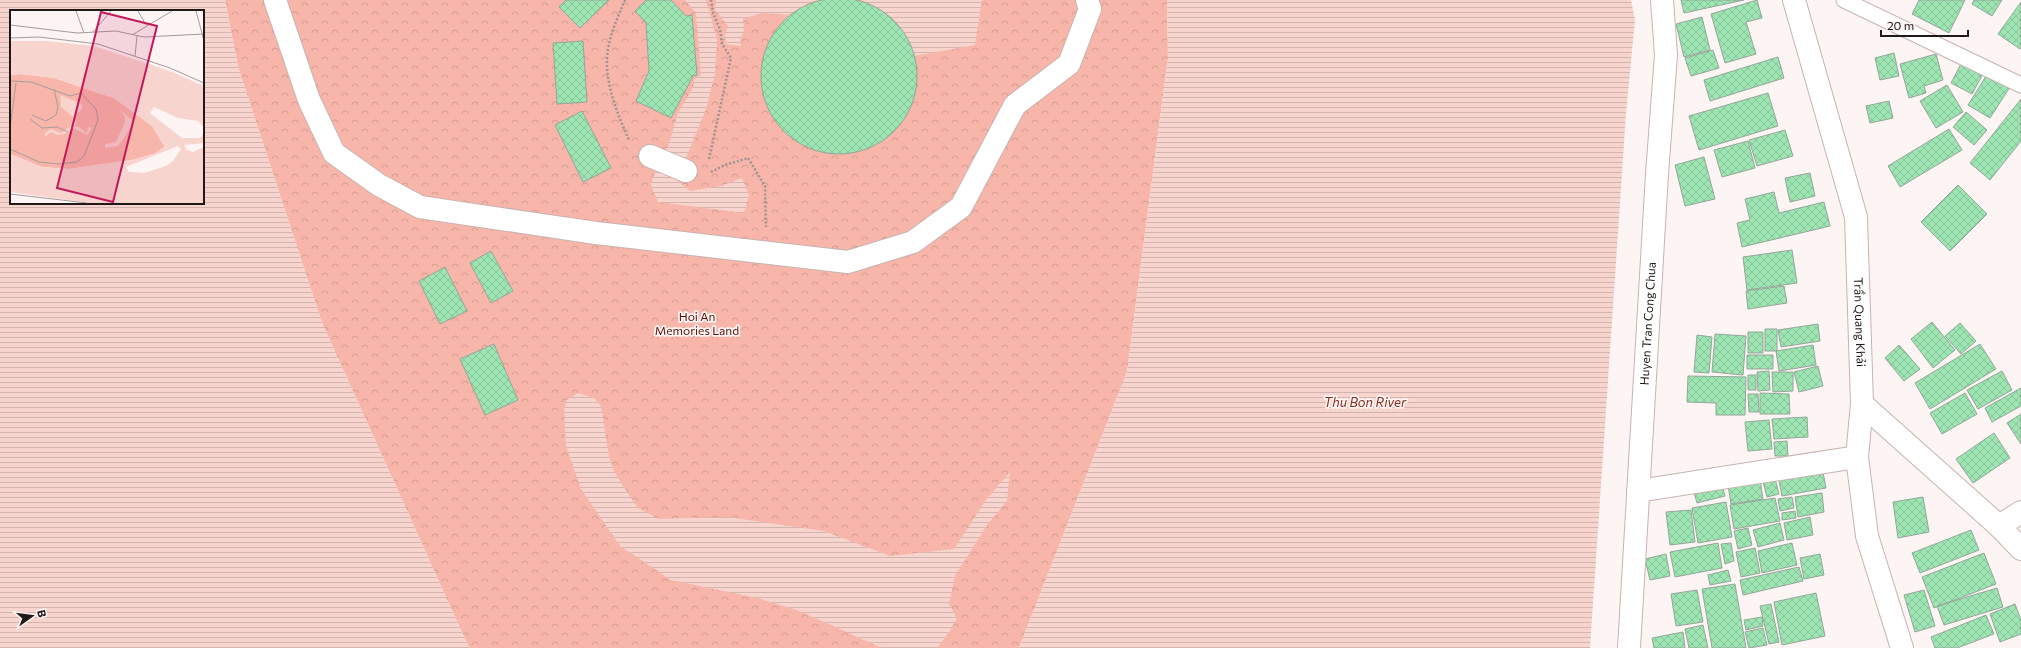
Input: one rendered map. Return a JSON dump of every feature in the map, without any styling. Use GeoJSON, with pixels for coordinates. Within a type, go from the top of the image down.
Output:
{"type":"FeatureCollection","features":[{"type":"Feature","properties":{"kind":"street"},"geometry":{"type":"LineString","coordinates":[[275,0],[309,100],[334,153],[379,185],[420,207],[596,233],[848,262],[913,242],[961,207],[1015,105],[1069,64],[1090,9],[1087,0]]}},
{"type":"Feature","properties":{"kind":"street","name":"Huyen Tran Cong Chua"},"geometry":{"type":"LineString","coordinates":[[1629,648],[1656,182],[1666,55],[1662,0]]}},
{"type":"Feature","properties":{"kind":"street","name":"Trần Quang Khải"},"geometry":{"type":"LineString","coordinates":[[1794,0],[1856,217],[1862,404],[1857,457],[1867,536],[1902,648]]}},
{"type":"Feature","properties":{"kind":"street"},"geometry":{"type":"LineString","coordinates":[[650,156],[696,173]]}},
{"type":"Feature","properties":{"kind":"street"},"geometry":{"type":"LineString","coordinates":[[1862,404],[1999,526],[2021,549]]}},
{"type":"Feature","properties":{"kind":"street"},"geometry":{"type":"LineString","coordinates":[[1638,491],[1857,457]]}},
{"type":"Feature","properties":{"kind":"street"},"geometry":{"type":"LineString","coordinates":[[1999,526],[2021,512]]}},
{"type":"Feature","properties":{"kind":"lane"},"geometry":{"type":"LineString","coordinates":[[1844,0],[2021,85]]}},
{"type":"Feature","properties":{"kind":"path"},"geometry":{"type":"LineString","coordinates":[[625,0],[614,26],[606,61],[614,103],[629,140],[650,156]]}},
{"type":"Feature","properties":{"kind":"path"},"geometry":{"type":"LineString","coordinates":[[696,173],[731,58],[722,44],[720,29],[713,13],[711,0]]}},
{"type":"Feature","properties":{"kind":"path"},"geometry":{"type":"LineString","coordinates":[[696,173],[748,158],[765,186],[766,223],[762,253]]}},
{"type":"Feature","properties":{"kind":"green space","name":"Hoi An Memories Land"},"geometry":{"type":"Polygon","coordinates":[[[225,0],[1167,0],[1168,57],[1127,372],[1019,648],[469,648],[322,323],[238,67],[225,0]]]}},
{"type":"Feature","properties":{"kind":"water"},"geometry":{"type":"Polygon","coordinates":[[[0,0],[225,0],[238,67],[322,323],[469,648],[0,648],[0,0]]]}},
{"type":"Feature","properties":{"kind":"water"},"geometry":{"type":"Polygon","coordinates":[[[685,0],[706,0],[717,39],[715,74],[706,109],[677,180],[690,191],[721,186],[742,178],[749,195],[744,213],[658,202],[651,185],[656,169],[669,144],[678,113],[693,88],[694,80],[701,75],[696,13],[685,0]]]}},
{"type":"Feature","properties":{"kind":"water"},"geometry":{"type":"Polygon","coordinates":[[[716,0],[821,0],[811,2],[789,15],[762,13],[743,19],[744,31],[740,40],[741,46],[726,44],[725,34],[728,26],[715,10],[716,0]]]}},
{"type":"Feature","properties":{"kind":"water"},"geometry":{"type":"Polygon","coordinates":[[[861,0],[982,0],[975,45],[915,56],[905,36],[895,22],[881,10],[861,0]]]}},
{"type":"Feature","properties":{"kind":"water","name":"Thu Bon River"},"geometry":{"type":"Polygon","coordinates":[[[1167,0],[1631,0],[1635,20],[1626,114],[1590,648],[1019,648],[1127,372],[1168,57],[1167,0]]]}},
{"type":"Feature","properties":{"kind":"water"},"geometry":{"type":"Polygon","coordinates":[[[578,393],[594,398],[601,406],[609,457],[614,471],[623,486],[638,508],[659,519],[727,517],[824,531],[890,556],[954,549],[986,500],[1010,472],[1007,501],[987,525],[955,576],[949,604],[957,618],[948,634],[937,648],[882,648],[797,610],[757,598],[671,580],[620,546],[581,489],[566,446],[564,410],[567,400],[578,393]]]}},
{"type":"Feature","properties":{"kind":"building"},"geometry":{"type":"Polygon","coordinates":[[[831,-1],[854,0],[869,4],[882,11],[894,21],[908,39],[916,68],[916,84],[911,106],[904,119],[894,131],[882,141],[869,148],[839,154],[809,148],[796,141],[784,131],[774,119],[767,106],[761,76],[767,46],[774,33],[784,21],[802,7],[831,-1]]]}},
{"type":"Feature","properties":{"kind":"building"},"geometry":{"type":"Polygon","coordinates":[[[566,0],[609,0],[580,28],[559,7],[566,0]]]}},
{"type":"Feature","properties":{"kind":"building"},"geometry":{"type":"Polygon","coordinates":[[[646,0],[671,0],[686,16],[692,15],[697,75],[693,76],[671,118],[636,101],[649,71],[646,23],[635,11],[646,0]]]}},
{"type":"Feature","properties":{"kind":"building"},"geometry":{"type":"Polygon","coordinates":[[[1681,0],[1744,0],[1684,13],[1681,0]]]}},
{"type":"Feature","properties":{"kind":"building"},"geometry":{"type":"Polygon","coordinates":[[[1757,0],[1762,18],[1746,22],[1756,54],[1725,63],[1711,14],[1757,0]]]}},
{"type":"Feature","properties":{"kind":"building"},"geometry":{"type":"Polygon","coordinates":[[[1919,0],[1965,0],[1949,33],[1912,14],[1919,0]]]}},
{"type":"Feature","properties":{"kind":"building"},"geometry":{"type":"Polygon","coordinates":[[[1974,0],[2002,0],[1992,16],[1972,4],[1974,0]]]}},
{"type":"Feature","properties":{"kind":"building"},"geometry":{"type":"Polygon","coordinates":[[[2021,2],[2021,47],[2020,49],[1998,34],[2021,2]]]}},
{"type":"Feature","properties":{"kind":"building"},"geometry":{"type":"Polygon","coordinates":[[[1702,17],[1710,50],[1684,57],[1676,24],[1702,17]]]}},
{"type":"Feature","properties":{"kind":"building"},"geometry":{"type":"Polygon","coordinates":[[[583,41],[587,102],[557,104],[553,43],[583,41]]]}},
{"type":"Feature","properties":{"kind":"building"},"geometry":{"type":"Polygon","coordinates":[[[1713,50],[1719,68],[1691,76],[1685,58],[1713,50]]]}},
{"type":"Feature","properties":{"kind":"building"},"geometry":{"type":"Polygon","coordinates":[[[1894,53],[1899,76],[1880,80],[1875,58],[1894,53]]]}},
{"type":"Feature","properties":{"kind":"building"},"geometry":{"type":"Polygon","coordinates":[[[1936,54],[1943,80],[1924,86],[1926,93],[1909,98],[1900,64],[1936,54]]]}},
{"type":"Feature","properties":{"kind":"building"},"geometry":{"type":"Polygon","coordinates":[[[1778,57],[1784,78],[1710,101],[1704,80],[1778,57]]]}},
{"type":"Feature","properties":{"kind":"building"},"geometry":{"type":"Polygon","coordinates":[[[1962,62],[1983,74],[1972,94],[1951,83],[1962,62]]]}},
{"type":"Feature","properties":{"kind":"building"},"geometry":{"type":"Polygon","coordinates":[[[1988,73],[2010,87],[1990,118],[1968,105],[1988,73]]]}},
{"type":"Feature","properties":{"kind":"building"},"geometry":{"type":"Polygon","coordinates":[[[1947,85],[1963,112],[1936,128],[1920,101],[1947,85]]]}},
{"type":"Feature","properties":{"kind":"building"},"geometry":{"type":"Polygon","coordinates":[[[1768,93],[1778,126],[1699,150],[1689,116],[1768,93]]]}},
{"type":"Feature","properties":{"kind":"building"},"geometry":{"type":"Polygon","coordinates":[[[2021,99],[2021,141],[1990,180],[1970,163],[2021,99]]]}},
{"type":"Feature","properties":{"kind":"building"},"geometry":{"type":"Polygon","coordinates":[[[1889,101],[1893,118],[1870,123],[1866,106],[1889,101]]]}},
{"type":"Feature","properties":{"kind":"building"},"geometry":{"type":"Polygon","coordinates":[[[582,111],[611,168],[583,182],[555,125],[582,111]]]}},
{"type":"Feature","properties":{"kind":"building"},"geometry":{"type":"Polygon","coordinates":[[[1966,112],[1987,130],[1974,145],[1953,127],[1966,112]]]}},
{"type":"Feature","properties":{"kind":"building"},"geometry":{"type":"Polygon","coordinates":[[[1949,129],[1962,150],[1900,187],[1888,166],[1949,129]]]}},
{"type":"Feature","properties":{"kind":"building"},"geometry":{"type":"Polygon","coordinates":[[[1785,130],[1793,156],[1757,166],[1749,140],[1785,130]]]}},
{"type":"Feature","properties":{"kind":"building"},"geometry":{"type":"Polygon","coordinates":[[[1748,141],[1755,168],[1722,177],[1714,150],[1748,141]]]}},
{"type":"Feature","properties":{"kind":"building"},"geometry":{"type":"Polygon","coordinates":[[[1704,157],[1715,199],[1685,206],[1675,165],[1704,157]]]}},
{"type":"Feature","properties":{"kind":"building"},"geometry":{"type":"Polygon","coordinates":[[[1810,173],[1815,196],[1790,202],[1785,178],[1810,173]]]}},
{"type":"Feature","properties":{"kind":"building"},"geometry":{"type":"Polygon","coordinates":[[[1958,185],[1987,214],[1950,251],[1921,222],[1958,185]]]}},
{"type":"Feature","properties":{"kind":"building"},"geometry":{"type":"Polygon","coordinates":[[[1774,192],[1779,213],[1824,202],[1830,226],[1742,247],[1737,223],[1750,220],[1745,199],[1774,192]]]}},
{"type":"Feature","properties":{"kind":"building"},"geometry":{"type":"Polygon","coordinates":[[[1792,250],[1797,283],[1747,290],[1743,257],[1792,250]]]}},
{"type":"Feature","properties":{"kind":"building"},"geometry":{"type":"Polygon","coordinates":[[[491,251],[513,291],[491,303],[470,263],[491,251]]]}},
{"type":"Feature","properties":{"kind":"building"},"geometry":{"type":"Polygon","coordinates":[[[445,267],[467,311],[440,324],[419,281],[445,267]]]}},
{"type":"Feature","properties":{"kind":"building"},"geometry":{"type":"Polygon","coordinates":[[[1784,286],[1787,303],[1748,309],[1746,291],[1784,286]]]}},
{"type":"Feature","properties":{"kind":"building"},"geometry":{"type":"Polygon","coordinates":[[[1932,322],[1955,350],[1933,368],[1911,339],[1932,322]]]}},
{"type":"Feature","properties":{"kind":"building"},"geometry":{"type":"Polygon","coordinates":[[[1960,323],[1976,341],[1961,354],[1945,336],[1960,323]]]}},
{"type":"Feature","properties":{"kind":"building"},"geometry":{"type":"Polygon","coordinates":[[[1818,324],[1820,341],[1781,347],[1778,330],[1818,324]]]}},
{"type":"Feature","properties":{"kind":"building"},"geometry":{"type":"Polygon","coordinates":[[[1765,329],[1777,329],[1777,351],[1765,351],[1765,329]]]}},
{"type":"Feature","properties":{"kind":"building"},"geometry":{"type":"Polygon","coordinates":[[[1748,332],[1763,332],[1763,353],[1748,353],[1748,332]]]}},
{"type":"Feature","properties":{"kind":"building"},"geometry":{"type":"Polygon","coordinates":[[[1715,334],[1746,336],[1743,375],[1712,372],[1715,334]]]}},
{"type":"Feature","properties":{"kind":"building"},"geometry":{"type":"Polygon","coordinates":[[[1697,335],[1712,337],[1709,373],[1694,372],[1697,335]]]}},
{"type":"Feature","properties":{"kind":"building"},"geometry":{"type":"Polygon","coordinates":[[[494,344],[518,400],[485,415],[460,359],[494,344]]]}},
{"type":"Feature","properties":{"kind":"building"},"geometry":{"type":"Polygon","coordinates":[[[1980,344],[1996,369],[1930,409],[1915,383],[1980,344]]]}},
{"type":"Feature","properties":{"kind":"building"},"geometry":{"type":"Polygon","coordinates":[[[1813,345],[1816,365],[1779,371],[1776,351],[1813,345]]]}},
{"type":"Feature","properties":{"kind":"building"},"geometry":{"type":"Polygon","coordinates":[[[1899,345],[1920,369],[1904,381],[1885,358],[1899,345]]]}},
{"type":"Feature","properties":{"kind":"building"},"geometry":{"type":"Polygon","coordinates":[[[1747,355],[1773,355],[1773,369],[1747,369],[1747,355]]]}},
{"type":"Feature","properties":{"kind":"building"},"geometry":{"type":"Polygon","coordinates":[[[1818,366],[1823,386],[1799,392],[1794,372],[1818,366]]]}},
{"type":"Feature","properties":{"kind":"building"},"geometry":{"type":"Polygon","coordinates":[[[1769,371],[1770,390],[1758,391],[1757,372],[1769,371]]]}},
{"type":"Feature","properties":{"kind":"building"},"geometry":{"type":"Polygon","coordinates":[[[2002,371],[2012,390],[1978,409],[1967,390],[2002,371]]]}},
{"type":"Feature","properties":{"kind":"building"},"geometry":{"type":"Polygon","coordinates":[[[1772,372],[1793,372],[1793,391],[1773,392],[1772,372]]]}},
{"type":"Feature","properties":{"kind":"building"},"geometry":{"type":"Polygon","coordinates":[[[1748,375],[1756,375],[1756,390],[1748,390],[1748,375]]]}},
{"type":"Feature","properties":{"kind":"building"},"geometry":{"type":"Polygon","coordinates":[[[1688,376],[1746,377],[1745,415],[1716,415],[1716,403],[1687,402],[1688,376]]]}},
{"type":"Feature","properties":{"kind":"building"},"geometry":{"type":"Polygon","coordinates":[[[2021,388],[2021,406],[1992,422],[1985,408],[2021,388]]]}},
{"type":"Feature","properties":{"kind":"building"},"geometry":{"type":"Polygon","coordinates":[[[1760,393],[1789,394],[1790,414],[1760,414],[1760,393]]]}},
{"type":"Feature","properties":{"kind":"building"},"geometry":{"type":"Polygon","coordinates":[[[1965,393],[1977,414],[1942,434],[1930,413],[1965,393]]]}},
{"type":"Feature","properties":{"kind":"building"},"geometry":{"type":"Polygon","coordinates":[[[1748,394],[1758,394],[1759,412],[1749,412],[1748,394]]]}},
{"type":"Feature","properties":{"kind":"building"},"geometry":{"type":"Polygon","coordinates":[[[2021,414],[2021,444],[2007,423],[2021,414]]]}},
{"type":"Feature","properties":{"kind":"building"},"geometry":{"type":"Polygon","coordinates":[[[1807,417],[1808,437],[1774,439],[1772,419],[1807,417]]]}},
{"type":"Feature","properties":{"kind":"building"},"geometry":{"type":"Polygon","coordinates":[[[1769,420],[1772,449],[1748,451],[1745,422],[1769,420]]]}},
{"type":"Feature","properties":{"kind":"building"},"geometry":{"type":"Polygon","coordinates":[[[1994,433],[2010,458],[1973,483],[1956,459],[1994,433]]]}},
{"type":"Feature","properties":{"kind":"building"},"geometry":{"type":"Polygon","coordinates":[[[1787,441],[1788,456],[1775,456],[1774,442],[1787,441]]]}},
{"type":"Feature","properties":{"kind":"building"},"geometry":{"type":"Polygon","coordinates":[[[1822,467],[1826,488],[1782,496],[1778,475],[1822,467]]]}},
{"type":"Feature","properties":{"kind":"building"},"geometry":{"type":"Polygon","coordinates":[[[1774,475],[1779,494],[1767,497],[1762,478],[1774,475]]]}},
{"type":"Feature","properties":{"kind":"building"},"geometry":{"type":"Polygon","coordinates":[[[1760,480],[1763,499],[1731,504],[1728,485],[1760,480]]]}},
{"type":"Feature","properties":{"kind":"building"},"geometry":{"type":"Polygon","coordinates":[[[1721,482],[1725,496],[1697,503],[1693,489],[1721,482]]]}},
{"type":"Feature","properties":{"kind":"building"},"geometry":{"type":"Polygon","coordinates":[[[1822,493],[1824,512],[1798,517],[1795,497],[1822,493]]]}},
{"type":"Feature","properties":{"kind":"building"},"geometry":{"type":"Polygon","coordinates":[[[1792,497],[1794,508],[1780,511],[1778,499],[1792,497]]]}},
{"type":"Feature","properties":{"kind":"building"},"geometry":{"type":"Polygon","coordinates":[[[1923,497],[1929,532],[1898,538],[1893,502],[1923,497]]]}},
{"type":"Feature","properties":{"kind":"building"},"geometry":{"type":"Polygon","coordinates":[[[1775,498],[1780,521],[1734,529],[1730,505],[1775,498]]]}},
{"type":"Feature","properties":{"kind":"building"},"geometry":{"type":"Polygon","coordinates":[[[1726,502],[1732,537],[1698,543],[1692,508],[1726,502]]]}},
{"type":"Feature","properties":{"kind":"building"},"geometry":{"type":"Polygon","coordinates":[[[1691,510],[1695,542],[1670,545],[1666,512],[1691,510]]]}},
{"type":"Feature","properties":{"kind":"building"},"geometry":{"type":"Polygon","coordinates":[[[1795,511],[1796,518],[1782,520],[1782,513],[1795,511]]]}},
{"type":"Feature","properties":{"kind":"building"},"geometry":{"type":"Polygon","coordinates":[[[1810,517],[1813,535],[1787,540],[1784,523],[1810,517]]]}},
{"type":"Feature","properties":{"kind":"building"},"geometry":{"type":"Polygon","coordinates":[[[1780,523],[1784,540],[1758,547],[1753,530],[1780,523]]]}},
{"type":"Feature","properties":{"kind":"building"},"geometry":{"type":"Polygon","coordinates":[[[1748,528],[1752,545],[1738,549],[1734,531],[1748,528]]]}},
{"type":"Feature","properties":{"kind":"building"},"geometry":{"type":"Polygon","coordinates":[[[1971,530],[1979,550],[1920,573],[1912,553],[1971,530]]]}},
{"type":"Feature","properties":{"kind":"building"},"geometry":{"type":"Polygon","coordinates":[[[1718,543],[1722,568],[1675,577],[1670,552],[1718,543]]]}},
{"type":"Feature","properties":{"kind":"building"},"geometry":{"type":"Polygon","coordinates":[[[1731,543],[1734,561],[1725,564],[1721,544],[1731,543]]]}},
{"type":"Feature","properties":{"kind":"building"},"geometry":{"type":"Polygon","coordinates":[[[1792,543],[1797,565],[1762,573],[1758,551],[1792,543]]]}},
{"type":"Feature","properties":{"kind":"building"},"geometry":{"type":"Polygon","coordinates":[[[1755,548],[1760,573],[1741,577],[1736,552],[1755,548]]]}},
{"type":"Feature","properties":{"kind":"building"},"geometry":{"type":"Polygon","coordinates":[[[1984,553],[1996,584],[1934,608],[1922,577],[1984,553]]]}},
{"type":"Feature","properties":{"kind":"building"},"geometry":{"type":"Polygon","coordinates":[[[1666,554],[1670,576],[1650,580],[1645,559],[1666,554]]]}},
{"type":"Feature","properties":{"kind":"building"},"geometry":{"type":"Polygon","coordinates":[[[1820,554],[1824,575],[1804,579],[1800,558],[1820,554]]]}},
{"type":"Feature","properties":{"kind":"building"},"geometry":{"type":"Polygon","coordinates":[[[1799,567],[1803,581],[1743,595],[1740,580],[1799,567]]]}},
{"type":"Feature","properties":{"kind":"building"},"geometry":{"type":"Polygon","coordinates":[[[1728,570],[1731,581],[1710,585],[1708,575],[1728,570]]]}},
{"type":"Feature","properties":{"kind":"building"},"geometry":{"type":"Polygon","coordinates":[[[1735,584],[1746,648],[1712,648],[1702,589],[1735,584]]]}},
{"type":"Feature","properties":{"kind":"building"},"geometry":{"type":"Polygon","coordinates":[[[1997,588],[2003,607],[1944,625],[1937,606],[1997,588]]]}},
{"type":"Feature","properties":{"kind":"building"},"geometry":{"type":"Polygon","coordinates":[[[1697,590],[1703,622],[1676,626],[1671,594],[1697,590]]]}},
{"type":"Feature","properties":{"kind":"building"},"geometry":{"type":"Polygon","coordinates":[[[1924,590],[1935,626],[1915,632],[1904,595],[1924,590]]]}},
{"type":"Feature","properties":{"kind":"building"},"geometry":{"type":"Polygon","coordinates":[[[1816,593],[1825,636],[1782,645],[1774,602],[1816,593]]]}},
{"type":"Feature","properties":{"kind":"building"},"geometry":{"type":"Polygon","coordinates":[[[1771,604],[1779,642],[1769,644],[1760,606],[1771,604]]]}},
{"type":"Feature","properties":{"kind":"building"},"geometry":{"type":"Polygon","coordinates":[[[2015,604],[2021,620],[2021,634],[2000,642],[1990,614],[2015,604]]]}},
{"type":"Feature","properties":{"kind":"building"},"geometry":{"type":"Polygon","coordinates":[[[1986,615],[1994,634],[1957,648],[1935,648],[1931,637],[1986,615]]]}},
{"type":"Feature","properties":{"kind":"building"},"geometry":{"type":"Polygon","coordinates":[[[1762,617],[1763,626],[1746,630],[1744,620],[1762,617]]]}},
{"type":"Feature","properties":{"kind":"building"},"geometry":{"type":"Polygon","coordinates":[[[1703,625],[1708,648],[1689,648],[1685,629],[1703,625]]]}},
{"type":"Feature","properties":{"kind":"building"},"geometry":{"type":"Polygon","coordinates":[[[1763,628],[1767,645],[1749,648],[1745,632],[1763,628]]]}},
{"type":"Feature","properties":{"kind":"building"},"geometry":{"type":"Polygon","coordinates":[[[1683,632],[1685,648],[1654,648],[1652,638],[1683,632]]]}}]}
